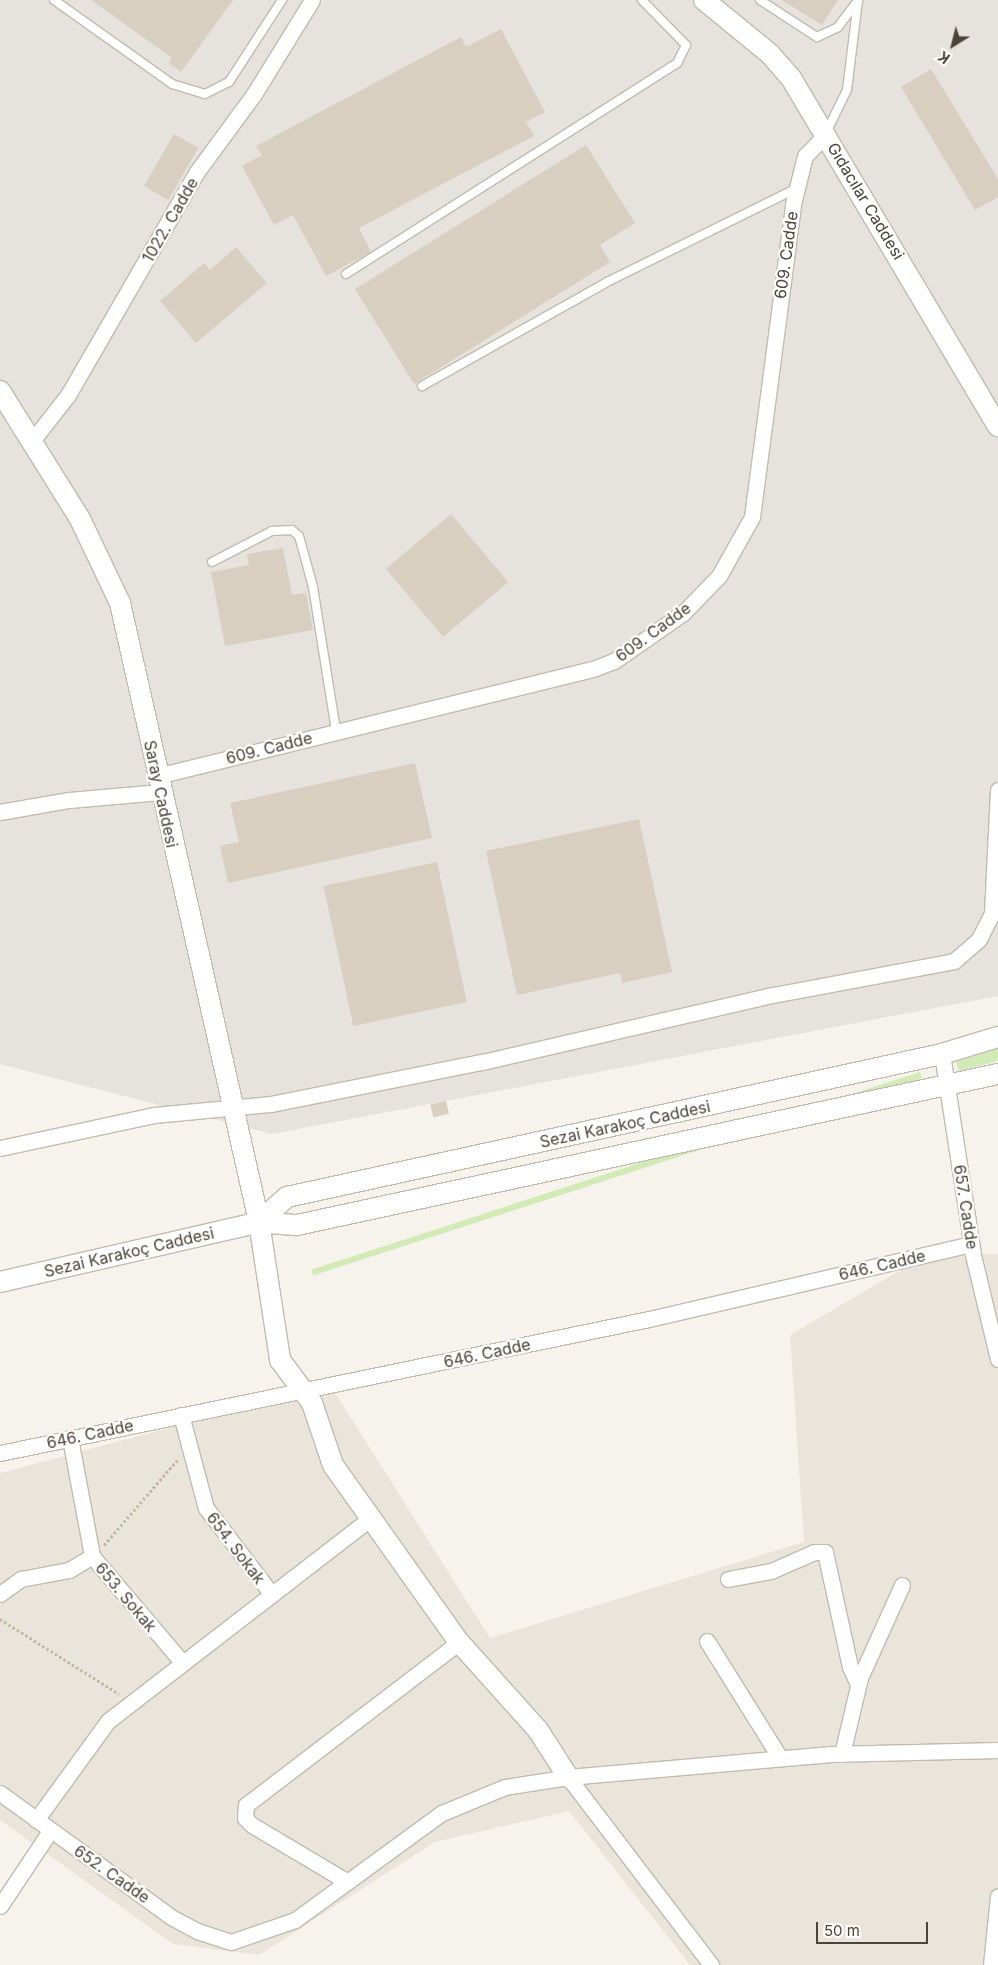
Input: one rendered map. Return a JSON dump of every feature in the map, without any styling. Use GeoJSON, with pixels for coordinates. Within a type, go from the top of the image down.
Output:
{"type":"FeatureCollection","features":[{"type":"Feature","properties":{"kind":"street","name":"1022. Cadde"},"geometry":{"type":"LineString","coordinates":[[32,442],[68,395],[196,173],[254,94],[312,0]]}},
{"type":"Feature","properties":{"kind":"street","name":"Gıdacılar Caddesi"},"geometry":{"type":"LineString","coordinates":[[704,0],[770,54],[790,78],[998,426]]}},
{"type":"Feature","properties":{"kind":"street","name":"609. Cadde"},"geometry":{"type":"LineString","coordinates":[[0,812],[159,784],[336,731],[614,661],[683,612],[719,576],[744,538],[757,499],[797,188],[805,156],[825,135]]}},
{"type":"Feature","properties":{"kind":"street","name":"Saray Caddesi"},"geometry":{"type":"LineString","coordinates":[[0,391],[84,527],[120,603],[258,1222],[280,1360],[312,1403],[324,1449],[371,1518],[459,1642],[538,1730],[568,1776]]}},
{"type":"Feature","properties":{"kind":"street"},"geometry":{"type":"LineString","coordinates":[[0,1148],[154,1114],[271,1104],[482,1062],[773,995],[954,961],[979,940],[992,913],[998,790]]}},
{"type":"Feature","properties":{"kind":"street","name":"Sezai Karakoç Caddesi"},"geometry":{"type":"LineString","coordinates":[[258,1222],[288,1197],[942,1054],[998,1037]]}},
{"type":"Feature","properties":{"kind":"street","name":"657. Cadde"},"geometry":{"type":"LineString","coordinates":[[942,1054],[948,1082],[972,1244],[993,1318],[998,1359]]}},
{"type":"Feature","properties":{"kind":"street","name":"Sezai Karakoç Caddesi"},"geometry":{"type":"LineString","coordinates":[[0,1282],[258,1222],[297,1225],[948,1082],[998,1074]]}},
{"type":"Feature","properties":{"kind":"street","name":"646. Cadde"},"geometry":{"type":"LineString","coordinates":[[0,1454],[649,1319],[972,1244]]}},
{"type":"Feature","properties":{"kind":"street","name":"654. Sokak"},"geometry":{"type":"LineString","coordinates":[[181,1415],[187,1447],[206,1508],[270,1592]]}},
{"type":"Feature","properties":{"kind":"street","name":"653. Sokak"},"geometry":{"type":"LineString","coordinates":[[70,1438],[92,1556],[181,1661]]}},
{"type":"Feature","properties":{"kind":"street"},"geometry":{"type":"LineString","coordinates":[[36,1820],[89,1743],[130,1702],[270,1592],[371,1518]]}},
{"type":"Feature","properties":{"kind":"street"},"geometry":{"type":"LineString","coordinates":[[728,1579],[771,1572],[814,1552],[825,1552],[858,1684]]}},
{"type":"Feature","properties":{"kind":"street"},"geometry":{"type":"LineString","coordinates":[[0,1594],[21,1579],[69,1570],[92,1556]]}},
{"type":"Feature","properties":{"kind":"street"},"geometry":{"type":"LineString","coordinates":[[842,1754],[858,1684],[902,1585]]}},
{"type":"Feature","properties":{"kind":"street"},"geometry":{"type":"LineString","coordinates":[[707,1641],[780,1758]]}},
{"type":"Feature","properties":{"kind":"street"},"geometry":{"type":"LineString","coordinates":[[459,1642],[246,1805],[245,1818],[252,1825],[346,1881],[442,1813],[505,1787],[568,1776],[780,1758],[842,1754],[998,1750]]}},
{"type":"Feature","properties":{"kind":"street"},"geometry":{"type":"LineString","coordinates":[[568,1776],[711,1965]]}},
{"type":"Feature","properties":{"kind":"street","name":"652. Cadde"},"geometry":{"type":"LineString","coordinates":[[0,1793],[171,1917],[197,1932],[231,1942],[295,1920],[346,1881]]}},
{"type":"Feature","properties":{"kind":"street"},"geometry":{"type":"LineString","coordinates":[[0,1906],[50,1831]]}},
{"type":"Feature","properties":{"kind":"street"},"geometry":{"type":"LineString","coordinates":[[991,1965],[998,1896]]}},
{"type":"Feature","properties":{"kind":"lane"},"geometry":{"type":"LineString","coordinates":[[54,0],[172,84],[205,94],[230,82],[282,0]]}},
{"type":"Feature","properties":{"kind":"lane"},"geometry":{"type":"LineString","coordinates":[[346,274],[677,64],[686,45],[642,0]]}},
{"type":"Feature","properties":{"kind":"lane"},"geometry":{"type":"LineString","coordinates":[[760,0],[817,37],[838,27],[858,0]]}},
{"type":"Feature","properties":{"kind":"lane"},"geometry":{"type":"LineString","coordinates":[[825,135],[847,90],[858,0]]}},
{"type":"Feature","properties":{"kind":"lane"},"geometry":{"type":"LineString","coordinates":[[422,386],[608,282],[797,188]]}},
{"type":"Feature","properties":{"kind":"lane"},"geometry":{"type":"LineString","coordinates":[[212,562],[272,531],[292,530],[299,536],[313,586],[336,731]]}},
{"type":"Feature","properties":{"kind":"path"},"geometry":{"type":"LineString","coordinates":[[92,1556],[187,1447]]}},
{"type":"Feature","properties":{"kind":"path"},"geometry":{"type":"LineString","coordinates":[[0,1619],[130,1702]]}},
{"type":"Feature","properties":{"kind":"shaded area"},"geometry":{"type":"Polygon","coordinates":[[[0,0],[998,0],[998,996],[272,1134],[0,1064],[0,0]]]}},
{"type":"Feature","properties":{"kind":"shaded area"},"geometry":{"type":"Polygon","coordinates":[[[928,1254],[998,1254],[998,1965],[690,1965],[569,1811],[435,1842],[259,1955],[173,1944],[0,1820],[0,1473],[330,1385],[490,1638],[804,1542],[790,1335],[928,1254]]]}},
{"type":"Feature","properties":{"kind":"green space"},"geometry":{"type":"Polygon","coordinates":[[[998,1049],[998,1061],[959,1071],[956,1062],[998,1049]]]}},
{"type":"Feature","properties":{"kind":"green space"},"geometry":{"type":"Polygon","coordinates":[[[920,1072],[922,1078],[313,1275],[311,1270],[920,1072]]]}},
{"type":"Feature","properties":{"kind":"building"},"geometry":{"type":"Polygon","coordinates":[[[91,0],[233,0],[181,72],[169,63],[172,58],[91,0]]]}},
{"type":"Feature","properties":{"kind":"building"},"geometry":{"type":"Polygon","coordinates":[[[782,0],[838,0],[822,25],[782,0]]]}},
{"type":"Feature","properties":{"kind":"building"},"geometry":{"type":"Polygon","coordinates":[[[501,29],[545,112],[526,122],[534,136],[359,228],[371,252],[326,276],[293,215],[274,225],[242,166],[262,155],[256,146],[461,37],[466,47],[501,29]]]}},
{"type":"Feature","properties":{"kind":"building"},"geometry":{"type":"Polygon","coordinates":[[[931,69],[998,179],[998,197],[975,210],[901,87],[931,69]]]}},
{"type":"Feature","properties":{"kind":"building"},"geometry":{"type":"Polygon","coordinates":[[[174,134],[198,148],[168,200],[144,186],[174,134]]]}},
{"type":"Feature","properties":{"kind":"building"},"geometry":{"type":"Polygon","coordinates":[[[586,145],[635,223],[600,245],[610,262],[414,384],[355,289],[586,145]]]}},
{"type":"Feature","properties":{"kind":"building"},"geometry":{"type":"Polygon","coordinates":[[[236,247],[267,283],[196,343],[160,301],[204,263],[210,270],[236,247]]]}},
{"type":"Feature","properties":{"kind":"building"},"geometry":{"type":"Polygon","coordinates":[[[451,514],[508,582],[443,637],[386,569],[451,514]]]}},
{"type":"Feature","properties":{"kind":"building"},"geometry":{"type":"Polygon","coordinates":[[[283,548],[292,595],[306,593],[313,630],[225,646],[211,572],[249,565],[247,554],[283,548]]]}},
{"type":"Feature","properties":{"kind":"building"},"geometry":{"type":"Polygon","coordinates":[[[415,763],[432,838],[228,883],[220,846],[239,842],[230,803],[415,763]]]}},
{"type":"Feature","properties":{"kind":"building"},"geometry":{"type":"Polygon","coordinates":[[[639,819],[672,972],[622,983],[620,973],[517,995],[486,851],[639,819]]]}},
{"type":"Feature","properties":{"kind":"building"},"geometry":{"type":"Polygon","coordinates":[[[437,862],[467,1002],[353,1026],[324,886],[437,862]]]}},
{"type":"Feature","properties":{"kind":"building"},"geometry":{"type":"Polygon","coordinates":[[[446,1101],[449,1114],[433,1117],[430,1105],[446,1101]]]}}]}
